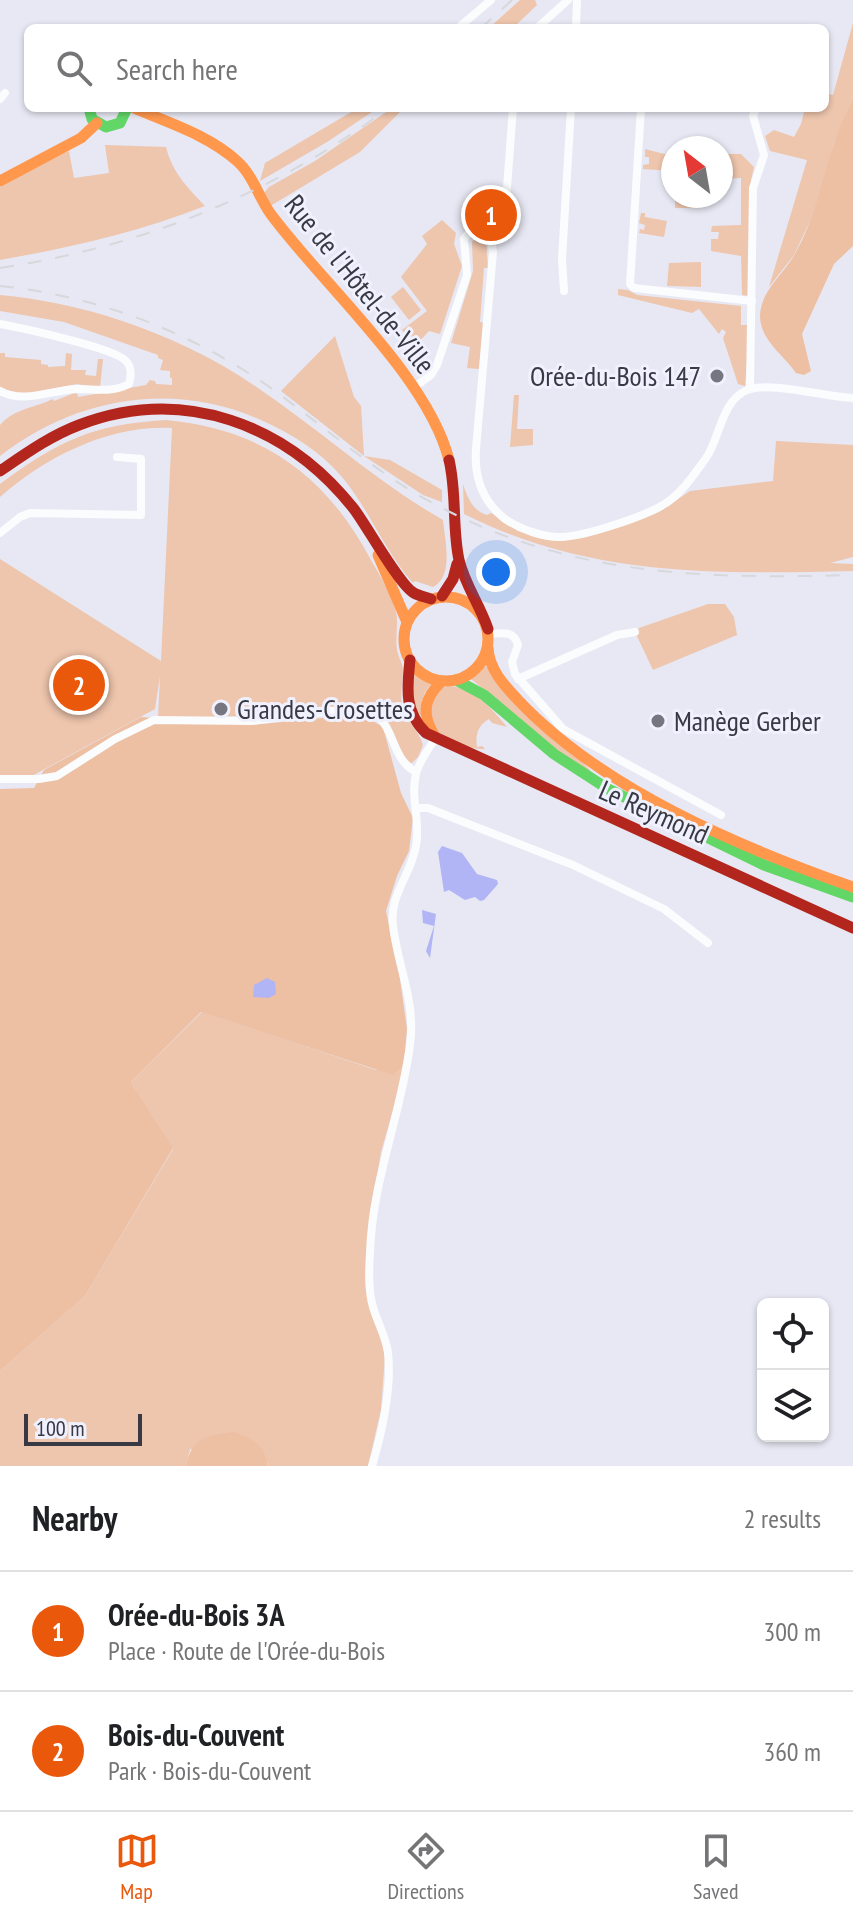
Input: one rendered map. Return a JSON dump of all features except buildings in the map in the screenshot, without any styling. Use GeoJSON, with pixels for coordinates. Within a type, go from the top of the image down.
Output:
{"type":"FeatureCollection","features":[{"type":"Feature","properties":{"kind":"main road"},"geometry":{"type":"LineString","coordinates":[[90,112],[97,123],[106,127],[123,119],[126,112]]}},
{"type":"Feature","properties":{"kind":"main road","name":"Rue de l'Hôtel-de-Ville"},"geometry":{"type":"LineString","coordinates":[[143,112],[211,141],[240,163],[270,212],[426,407],[448,455],[458,555],[465,585],[484,616],[488,632]]}},
{"type":"Feature","properties":{"kind":"main road"},"geometry":{"type":"LineString","coordinates":[[0,181],[81,138],[97,123]]}},
{"type":"Feature","properties":{"kind":"main road"},"geometry":{"type":"LineString","coordinates":[[0,471],[45,438],[89,420],[136,410],[195,412],[245,425],[291,449],[333,485],[407,588],[421,597],[453,596],[468,603],[488,632],[491,666],[552,736],[590,765],[732,839],[853,887]]}},
{"type":"Feature","properties":{"kind":"main road"},"geometry":{"type":"LineString","coordinates":[[371,536],[407,622]]}},
{"type":"Feature","properties":{"kind":"main road","name":"Rue de l'Hôtel-de-Ville"},"geometry":{"type":"LineString","coordinates":[[437,598],[453,579],[458,555]]}},
{"type":"Feature","properties":{"kind":"main road"},"geometry":{"type":"LineString","coordinates":[[436,737],[422,730],[410,712],[406,694],[410,660],[404,641],[407,622],[414,610],[437,598]]}},
{"type":"Feature","properties":{"kind":"main road"},"geometry":{"type":"LineString","coordinates":[[410,660],[426,676],[442,681],[456,680],[478,667],[488,648]]}},
{"type":"Feature","properties":{"kind":"main road"},"geometry":{"type":"LineString","coordinates":[[456,680],[482,692],[565,763],[640,806],[747,859],[853,897]]}},
{"type":"Feature","properties":{"kind":"main road"},"geometry":{"type":"LineString","coordinates":[[436,737],[425,720],[423,708],[428,694],[442,681]]}},
{"type":"Feature","properties":{"kind":"main road","name":"Le Reymond"},"geometry":{"type":"LineString","coordinates":[[436,737],[853,928]]}},
{"type":"Feature","properties":{"kind":"street"},"geometry":{"type":"LineString","coordinates":[[463,24],[491,0]]}},
{"type":"Feature","properties":{"kind":"street"},"geometry":{"type":"LineString","coordinates":[[541,24],[568,0]]}},
{"type":"Feature","properties":{"kind":"street"},"geometry":{"type":"LineString","coordinates":[[576,24],[577,0]]}},
{"type":"Feature","properties":{"kind":"street"},"geometry":{"type":"LineString","coordinates":[[490,235],[505,214],[513,112]]}},
{"type":"Feature","properties":{"kind":"street"},"geometry":{"type":"LineString","coordinates":[[564,291],[562,259],[571,112]]}},
{"type":"Feature","properties":{"kind":"street"},"geometry":{"type":"LineString","coordinates":[[641,112],[630,284],[634,288],[752,301]]}},
{"type":"Feature","properties":{"kind":"street"},"geometry":{"type":"LineString","coordinates":[[750,389],[753,188],[764,155],[754,112]]}},
{"type":"Feature","properties":{"kind":"street"},"geometry":{"type":"LineString","coordinates":[[413,388],[428,378],[437,365],[467,275],[463,245],[465,236],[479,230],[490,235]]}},
{"type":"Feature","properties":{"kind":"street"},"geometry":{"type":"LineString","coordinates":[[490,235],[493,252],[475,462],[478,483],[493,509],[522,529],[564,537],[626,520],[666,503],[678,493],[708,455],[733,401],[750,389],[766,387],[853,398]]}},
{"type":"Feature","properties":{"kind":"street"},"geometry":{"type":"LineString","coordinates":[[0,324],[58,337],[120,357],[129,363],[131,375],[129,384],[110,391],[77,389],[20,397],[0,391]]}},
{"type":"Feature","properties":{"kind":"street"},"geometry":{"type":"LineString","coordinates":[[0,533],[30,513],[141,515],[141,459],[117,457]]}},
{"type":"Feature","properties":{"kind":"street"},"geometry":{"type":"LineString","coordinates":[[488,632],[509,633],[515,637],[518,645],[512,665],[518,679],[563,729],[721,815]]}},
{"type":"Feature","properties":{"kind":"street"},"geometry":{"type":"LineString","coordinates":[[518,679],[617,635],[635,632]]}},
{"type":"Feature","properties":{"kind":"street"},"geometry":{"type":"LineString","coordinates":[[0,779],[57,776],[115,739],[154,720],[251,721],[354,708],[369,710],[381,718],[403,762],[416,772]]}},
{"type":"Feature","properties":{"kind":"street"},"geometry":{"type":"LineString","coordinates":[[372,1466],[384,1410],[389,1365],[386,1341],[371,1299],[370,1242],[384,1158],[405,1080],[411,1042],[410,996],[392,916],[395,898],[416,850],[416,772],[436,737]]}},
{"type":"Feature","properties":{"kind":"street"},"geometry":{"type":"LineString","coordinates":[[416,808],[428,808],[573,865],[664,909],[708,943]]}},
{"type":"Feature","properties":{"kind":"shaded area"},"geometry":{"type":"Polygon","coordinates":[[[520,0],[535,0],[537,5],[517,24],[493,24],[520,0]]]}},
{"type":"Feature","properties":{"kind":"shaded area"},"geometry":{"type":"Polygon","coordinates":[[[853,23],[853,97],[834,142],[825,180],[810,221],[794,255],[769,287],[807,160],[770,151],[765,136],[774,130],[794,137],[804,112],[829,112],[829,94],[833,95],[853,23]]]}},
{"type":"Feature","properties":{"kind":"shaded area"},"geometry":{"type":"Polygon","coordinates":[[[853,97],[853,246],[834,264],[802,334],[811,371],[804,375],[796,373],[769,341],[761,326],[761,308],[768,291],[802,240],[836,137],[853,97]]]}},
{"type":"Feature","properties":{"kind":"shaded area"},"geometry":{"type":"Polygon","coordinates":[[[351,112],[372,112],[260,181],[265,163],[351,112]]]}},
{"type":"Feature","properties":{"kind":"shaded area"},"geometry":{"type":"Polygon","coordinates":[[[386,112],[400,112],[360,152],[272,205],[267,201],[264,193],[269,187],[315,161],[386,112]]]}},
{"type":"Feature","properties":{"kind":"shaded area"},"geometry":{"type":"Polygon","coordinates":[[[105,145],[166,147],[176,172],[205,206],[104,238],[0,260],[0,187],[40,163],[69,151],[74,178],[109,173],[105,145]]]}},
{"type":"Feature","properties":{"kind":"shaded area"},"geometry":{"type":"Polygon","coordinates":[[[645,149],[661,153],[661,170],[643,169],[643,165],[649,164],[649,157],[645,157],[645,149]]]}},
{"type":"Feature","properties":{"kind":"shaded area"},"geometry":{"type":"Polygon","coordinates":[[[733,154],[741,154],[754,167],[751,180],[750,296],[742,295],[741,256],[711,251],[711,239],[718,239],[719,232],[711,232],[712,226],[741,225],[741,178],[733,178],[733,154]]]}},
{"type":"Feature","properties":{"kind":"shaded area"},"geometry":{"type":"Polygon","coordinates":[[[641,213],[645,213],[645,217],[667,221],[664,237],[639,233],[645,225],[639,223],[641,213]]]}},
{"type":"Feature","properties":{"kind":"shaded area"},"geometry":{"type":"Polygon","coordinates":[[[442,220],[456,233],[454,244],[462,266],[440,334],[429,331],[415,346],[402,330],[427,311],[401,277],[427,244],[422,236],[442,220]]]}},
{"type":"Feature","properties":{"kind":"shaded area"},"geometry":{"type":"Polygon","coordinates":[[[476,237],[486,240],[488,268],[484,268],[480,322],[485,323],[479,369],[467,368],[470,347],[451,343],[473,271],[472,242],[476,237]]]}},
{"type":"Feature","properties":{"kind":"shaded area"},"geometry":{"type":"Polygon","coordinates":[[[701,262],[701,287],[667,286],[669,263],[701,262]]]}},
{"type":"Feature","properties":{"kind":"shaded area"},"geometry":{"type":"Polygon","coordinates":[[[403,287],[421,310],[409,320],[391,297],[403,287]]]}},
{"type":"Feature","properties":{"kind":"shaded area"},"geometry":{"type":"Polygon","coordinates":[[[618,289],[637,295],[741,306],[741,325],[750,325],[745,386],[738,384],[723,338],[726,332],[722,329],[719,334],[699,309],[692,313],[618,295],[618,289]]]}},
{"type":"Feature","properties":{"kind":"shaded area"},"geometry":{"type":"Polygon","coordinates":[[[0,295],[58,304],[116,319],[199,353],[253,385],[388,484],[443,520],[447,557],[440,582],[433,587],[413,583],[352,489],[315,452],[274,426],[229,408],[161,398],[93,408],[29,436],[0,456],[0,425],[19,412],[77,392],[78,397],[146,385],[150,380],[156,384],[172,385],[172,378],[170,371],[160,370],[163,360],[158,355],[64,322],[0,311],[0,295]]]}},
{"type":"Feature","properties":{"kind":"shaded area"},"geometry":{"type":"Polygon","coordinates":[[[335,336],[354,397],[361,406],[364,456],[281,391],[335,336]]]}},
{"type":"Feature","properties":{"kind":"shaded area"},"geometry":{"type":"Polygon","coordinates":[[[0,353],[5,353],[5,357],[41,360],[41,364],[48,367],[65,366],[66,353],[72,354],[71,370],[86,370],[85,375],[96,376],[98,359],[103,359],[100,388],[77,384],[18,395],[0,388],[0,353]]]}},
{"type":"Feature","properties":{"kind":"shaded area"},"geometry":{"type":"Polygon","coordinates":[[[514,395],[519,395],[517,429],[533,429],[533,445],[510,447],[514,395]]]}},
{"type":"Feature","properties":{"kind":"shaded area"},"geometry":{"type":"Polygon","coordinates":[[[166,420],[201,425],[262,446],[313,482],[354,532],[386,586],[396,612],[397,649],[403,669],[402,703],[423,745],[412,763],[405,761],[385,716],[366,705],[249,716],[158,718],[160,676],[155,709],[30,777],[0,776],[0,559],[161,661],[172,428],[125,432],[80,446],[38,468],[0,497],[0,484],[40,456],[77,437],[117,426],[166,420]]]}},
{"type":"Feature","properties":{"kind":"shaded area"},"geometry":{"type":"Polygon","coordinates":[[[776,441],[853,445],[853,557],[830,563],[853,564],[853,571],[702,571],[606,561],[511,535],[464,514],[463,484],[471,503],[482,513],[491,513],[518,531],[562,541],[659,512],[690,491],[773,481],[776,441]]]}},
{"type":"Feature","properties":{"kind":"shaded area"},"geometry":{"type":"Polygon","coordinates":[[[364,456],[390,460],[442,490],[442,502],[423,495],[364,456]]]}},
{"type":"Feature","properties":{"kind":"shaded area"},"geometry":{"type":"Polygon","coordinates":[[[708,604],[725,604],[734,617],[737,635],[653,670],[635,632],[708,604]]]}},
{"type":"Feature","properties":{"kind":"shaded area"},"geometry":{"type":"Polygon","coordinates":[[[484,664],[589,772],[548,744],[470,678],[484,664]]]}},
{"type":"Feature","properties":{"kind":"shaded area"},"geometry":{"type":"Polygon","coordinates":[[[413,671],[433,683],[423,697],[419,723],[409,692],[413,671]]]}},
{"type":"Feature","properties":{"kind":"shaded area"},"geometry":{"type":"Polygon","coordinates":[[[448,686],[474,694],[507,727],[492,723],[489,719],[482,724],[476,743],[477,747],[485,749],[451,741],[433,725],[427,702],[448,686]]]}},
{"type":"Feature","properties":{"kind":"shaded area"},"geometry":{"type":"Polygon","coordinates":[[[361,714],[383,727],[401,793],[413,818],[409,851],[386,911],[407,1029],[404,1064],[393,1075],[201,1012],[131,1082],[173,1148],[85,1296],[0,1371],[0,789],[34,788],[44,770],[141,717],[252,725],[361,714]]]}},
{"type":"Feature","properties":{"kind":"shaded area"},"geometry":{"type":"Polygon","coordinates":[[[202,1012],[376,1070],[404,1064],[381,1152],[368,1233],[369,1305],[380,1331],[385,1356],[381,1410],[368,1466],[268,1466],[268,1463],[190,1449],[186,1466],[0,1466],[0,1371],[85,1296],[173,1149],[131,1082],[202,1012]]]}},
{"type":"Feature","properties":{"kind":"shaded area"},"geometry":{"type":"Polygon","coordinates":[[[233,1432],[256,1443],[264,1453],[268,1466],[186,1466],[196,1444],[215,1435],[233,1432]]]}},
{"type":"Feature","properties":{"kind":"water"},"geometry":{"type":"Polygon","coordinates":[[[442,846],[462,853],[477,874],[497,880],[498,884],[484,900],[475,897],[465,900],[449,890],[444,892],[438,852],[442,846]]]}},
{"type":"Feature","properties":{"kind":"water"},"geometry":{"type":"Polygon","coordinates":[[[422,910],[436,914],[430,958],[426,951],[434,926],[423,923],[422,910]]]}},
{"type":"Feature","properties":{"kind":"water"},"geometry":{"type":"Polygon","coordinates":[[[267,978],[275,982],[276,994],[269,998],[253,997],[254,985],[267,978]]]}},
{"type":"Feature","properties":{"kind":"railway"},"geometry":{"type":"LineString","coordinates":[[485,24],[512,0]]}},
{"type":"Feature","properties":{"kind":"railway"},"geometry":{"type":"LineString","coordinates":[[0,268],[104,246],[204,212],[299,166],[382,112]]}},
{"type":"Feature","properties":{"kind":"railway"},"geometry":{"type":"LineString","coordinates":[[0,286],[73,298],[144,320],[178,335],[244,370],[421,497],[494,532],[543,549],[593,561],[695,574],[853,575]]}},
{"type":"Feature","properties":{"kind":"traffic: fast"},"geometry":{"type":"LineString","coordinates":[[90,112],[92,119],[106,127],[120,123],[125,112]]}},
{"type":"Feature","properties":{"kind":"traffic: fast"},"geometry":{"type":"LineString","coordinates":[[456,680],[484,695],[554,754],[608,789],[764,865],[853,897]]}},
{"type":"Feature","properties":{"kind":"traffic: slow"},"geometry":{"type":"LineString","coordinates":[[143,112],[201,137],[242,166],[270,213],[397,364],[437,428],[449,460]]}},
{"type":"Feature","properties":{"kind":"traffic: slow"},"geometry":{"type":"LineString","coordinates":[[0,181],[81,138],[97,123]]}},
{"type":"Feature","properties":{"kind":"traffic: slow"},"geometry":{"type":"LineString","coordinates":[[378,555],[407,622]]}},
{"type":"Feature","properties":{"kind":"traffic: slow"},"geometry":{"type":"LineString","coordinates":[[446,597],[462,600],[476,609],[485,623],[488,639],[485,655],[476,669],[462,678],[446,681],[430,678],[416,669],[407,655],[404,639],[407,623],[416,609],[430,600],[446,597]]}},
{"type":"Feature","properties":{"kind":"traffic: slow"},"geometry":{"type":"LineString","coordinates":[[488,648],[494,670],[513,694],[552,732],[631,788],[719,834],[853,887]]}},
{"type":"Feature","properties":{"kind":"traffic: slow"},"geometry":{"type":"LineString","coordinates":[[434,735],[427,720],[426,706],[442,681]]}},
{"type":"Feature","properties":{"kind":"traffic: jam"},"geometry":{"type":"LineString","coordinates":[[0,471],[58,434],[118,414],[156,409],[194,412],[230,420],[265,435],[297,454],[327,479],[354,509],[408,588],[431,599]]}},
{"type":"Feature","properties":{"kind":"traffic: jam"},"geometry":{"type":"LineString","coordinates":[[449,460],[459,560],[488,629]]}},
{"type":"Feature","properties":{"kind":"traffic: jam"},"geometry":{"type":"LineString","coordinates":[[442,596],[453,579],[457,564]]}},
{"type":"Feature","properties":{"kind":"traffic: jam"},"geometry":{"type":"LineString","coordinates":[[410,660],[410,708],[426,733],[853,928]]}},
{"type":"Feature","properties":{"kind":"place","name":"Orée-du-Bois 3A"},"geometry":{"type":"Point","coordinates":[491,215]}},
{"type":"Feature","properties":{"kind":"place","name":"Orée-du-Bois 147"},"geometry":{"type":"Point","coordinates":[717,376]}},
{"type":"Feature","properties":{"kind":"place","name":"Bois-du-Couvent"},"geometry":{"type":"Point","coordinates":[79,685]}},
{"type":"Feature","properties":{"kind":"place","name":"Grandes-Crosettes"},"geometry":{"type":"Point","coordinates":[221,709]}},
{"type":"Feature","properties":{"kind":"place","name":"Manège Gerber"},"geometry":{"type":"Point","coordinates":[658,721]}}]}
